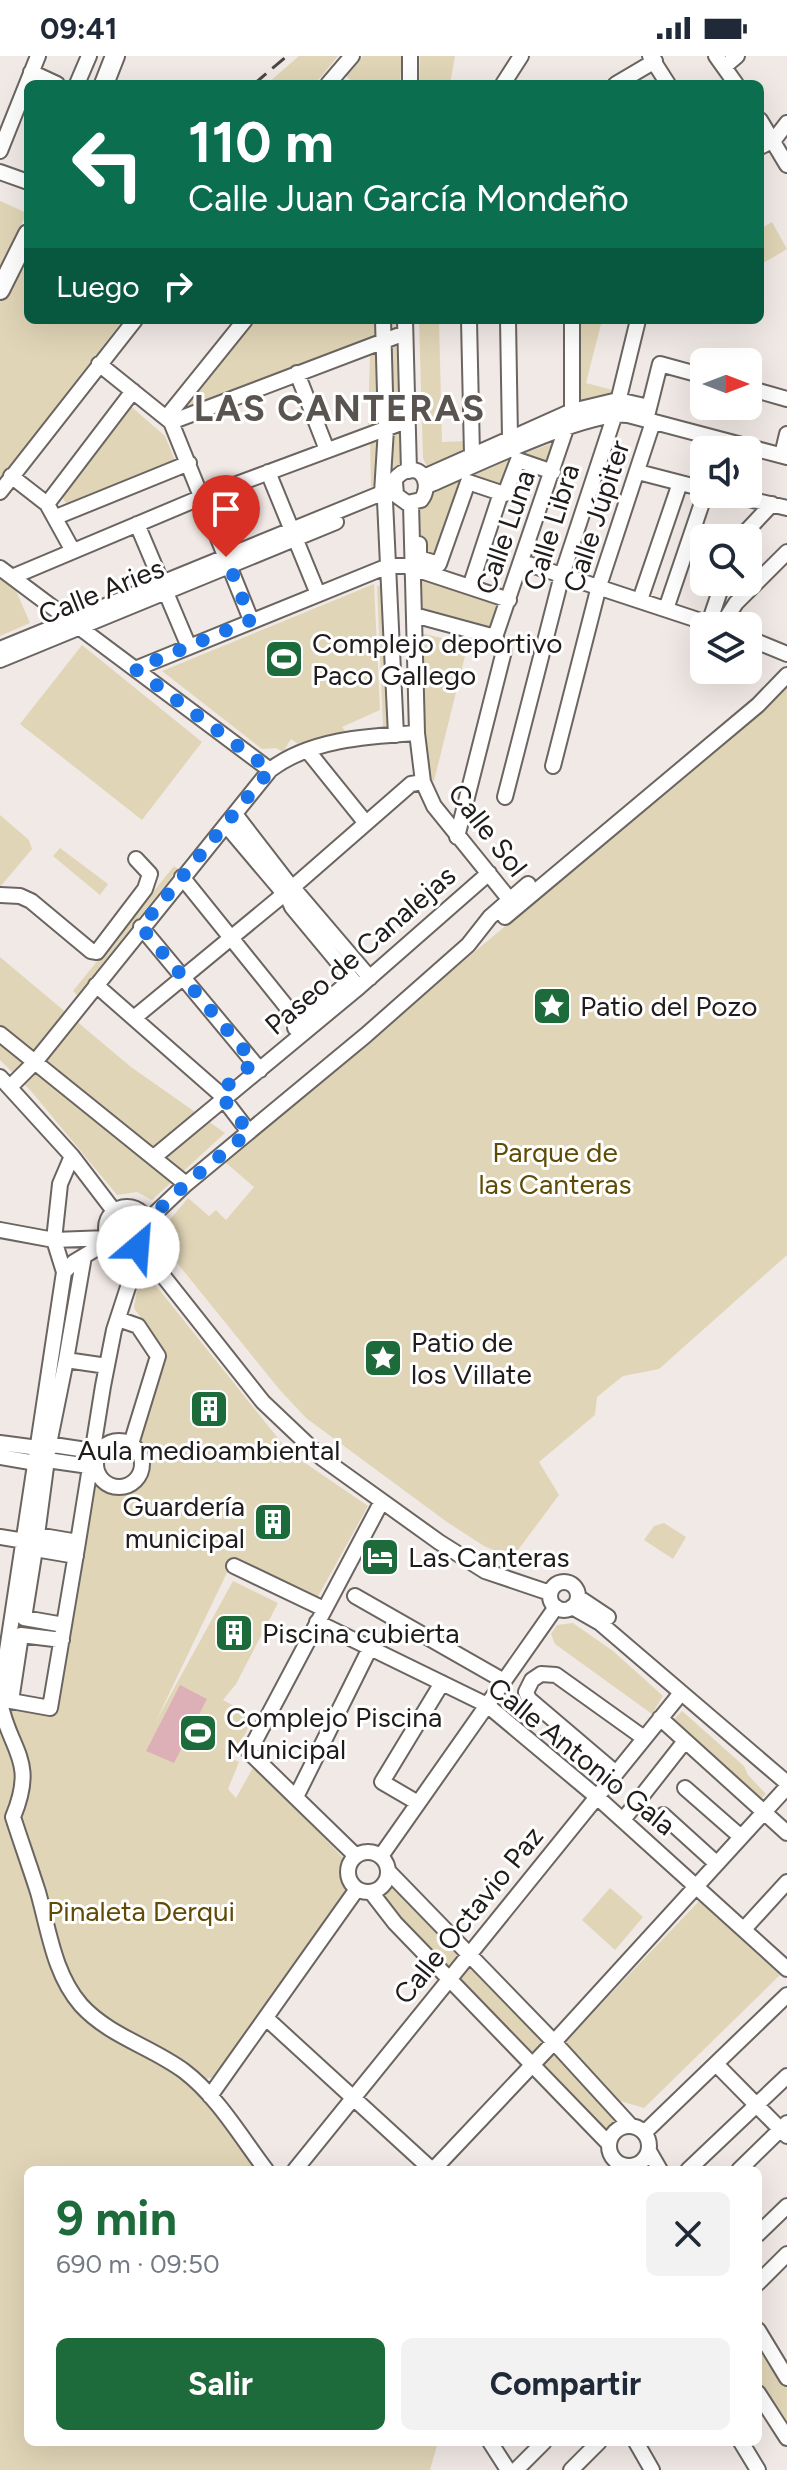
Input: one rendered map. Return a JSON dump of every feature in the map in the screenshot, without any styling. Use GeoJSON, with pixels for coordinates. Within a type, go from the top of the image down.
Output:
{"type":"FeatureCollection","features":[{"type":"Feature","properties":{"kind":"main road"},"geometry":{"type":"LineString","coordinates":[[94,80],[103,56]]}},
{"type":"Feature","properties":{"kind":"main road"},"geometry":{"type":"LineString","coordinates":[[106,80],[115,56]]}},
{"type":"Feature","properties":{"kind":"main road"},"geometry":{"type":"LineString","coordinates":[[0,290],[24,242]]}},
{"type":"Feature","properties":{"kind":"street"},"geometry":{"type":"LineString","coordinates":[[28,80],[38,56]]}},
{"type":"Feature","properties":{"kind":"street"},"geometry":{"type":"LineString","coordinates":[[79,80],[89,56]]}},
{"type":"Feature","properties":{"kind":"street"},"geometry":{"type":"LineString","coordinates":[[331,80],[352,56]]}},
{"type":"Feature","properties":{"kind":"street"},"geometry":{"type":"LineString","coordinates":[[410,56],[410,80]]}},
{"type":"Feature","properties":{"kind":"street"},"geometry":{"type":"LineString","coordinates":[[506,80],[521,56]]}},
{"type":"Feature","properties":{"kind":"street"},"geometry":{"type":"LineString","coordinates":[[733,80],[720,61],[737,56]]}},
{"type":"Feature","properties":{"kind":"street"},"geometry":{"type":"LineString","coordinates":[[622,80],[653,59],[666,80]]}},
{"type":"Feature","properties":{"kind":"street"},"geometry":{"type":"LineString","coordinates":[[31,72],[48,80]]}},
{"type":"Feature","properties":{"kind":"street"},"geometry":{"type":"LineString","coordinates":[[1,144],[24,89]]}},
{"type":"Feature","properties":{"kind":"street"},"geometry":{"type":"LineString","coordinates":[[764,145],[774,140],[787,123]]}},
{"type":"Feature","properties":{"kind":"street"},"geometry":{"type":"LineString","coordinates":[[764,126],[787,165]]}},
{"type":"Feature","properties":{"kind":"street"},"geometry":{"type":"LineString","coordinates":[[0,172],[24,181]]}},
{"type":"Feature","properties":{"kind":"street"},"geometry":{"type":"LineString","coordinates":[[0,492],[132,324]]}},
{"type":"Feature","properties":{"kind":"street"},"geometry":{"type":"LineString","coordinates":[[169,420],[242,324]]}},
{"type":"Feature","properties":{"kind":"street","name":"Calle Sol"},"geometry":{"type":"LineString","coordinates":[[383,324],[386,429],[413,568],[417,733],[423,782],[428,796],[457,837],[510,900]]}},
{"type":"Feature","properties":{"kind":"street"},"geometry":{"type":"LineString","coordinates":[[469,324],[472,455]]}},
{"type":"Feature","properties":{"kind":"street"},"geometry":{"type":"LineString","coordinates":[[508,324],[510,438]]}},
{"type":"Feature","properties":{"kind":"street"},"geometry":{"type":"LineString","coordinates":[[572,324],[572,411]]}},
{"type":"Feature","properties":{"kind":"street","name":"Calle Libra"},"geometry":{"type":"LineString","coordinates":[[505,797],[562,575],[617,407],[637,324]]}},
{"type":"Feature","properties":{"kind":"street"},"geometry":{"type":"LineString","coordinates":[[169,420],[383,340],[405,326]]}},
{"type":"Feature","properties":{"kind":"street"},"geometry":{"type":"LineString","coordinates":[[405,326],[409,471],[417,472],[426,482],[425,496],[399,502],[419,558],[470,587],[509,600]]}},
{"type":"Feature","properties":{"kind":"street"},"geometry":{"type":"LineString","coordinates":[[99,364],[169,420],[251,620]]}},
{"type":"Feature","properties":{"kind":"street","name":"Calle Júpiter"},"geometry":{"type":"LineString","coordinates":[[553,766],[599,586],[638,472],[660,364],[690,372]]}},
{"type":"Feature","properties":{"kind":"street"},"geometry":{"type":"LineString","coordinates":[[297,373],[327,450]]}},
{"type":"Feature","properties":{"kind":"street"},"geometry":{"type":"LineString","coordinates":[[47,504],[133,391]]}},
{"type":"Feature","properties":{"kind":"street"},"geometry":{"type":"LineString","coordinates":[[762,392],[787,399]]}},
{"type":"Feature","properties":{"kind":"street"},"geometry":{"type":"LineString","coordinates":[[426,482],[472,455],[572,411],[617,407],[650,416],[697,436]]}},
{"type":"Feature","properties":{"kind":"street"},"geometry":{"type":"LineString","coordinates":[[426,482],[617,407]]}},
{"type":"Feature","properties":{"kind":"street","name":"Calle Luna"},"geometry":{"type":"LineString","coordinates":[[457,837],[504,651],[495,637],[572,411]]}},
{"type":"Feature","properties":{"kind":"street"},"geometry":{"type":"LineString","coordinates":[[6,573],[73,551],[202,497],[409,420]]}},
{"type":"Feature","properties":{"kind":"street"},"geometry":{"type":"LineString","coordinates":[[762,452],[784,456],[787,434]]}},
{"type":"Feature","properties":{"kind":"street"},"geometry":{"type":"LineString","coordinates":[[437,570],[468,482],[505,494],[518,460],[553,472]]}},
{"type":"Feature","properties":{"kind":"street"},"geometry":{"type":"LineString","coordinates":[[56,517],[189,463]]}},
{"type":"Feature","properties":{"kind":"street","name":"Calle Aries"},"geometry":{"type":"LineString","coordinates":[[0,660],[76,624],[294,534],[399,502],[395,482],[400,474],[409,471]]}},
{"type":"Feature","properties":{"kind":"street"},"geometry":{"type":"LineString","coordinates":[[268,472],[318,594]]}},
{"type":"Feature","properties":{"kind":"street"},"geometry":{"type":"LineString","coordinates":[[638,472],[690,486]]}},
{"type":"Feature","properties":{"kind":"street"},"geometry":{"type":"LineString","coordinates":[[11,476],[47,504],[73,551]]}},
{"type":"Feature","properties":{"kind":"street"},"geometry":{"type":"LineString","coordinates":[[640,600],[680,483]]}},
{"type":"Feature","properties":{"kind":"street"},"geometry":{"type":"LineString","coordinates":[[470,587],[501,493]]}},
{"type":"Feature","properties":{"kind":"street","name":"Calle Sol"},"geometry":{"type":"LineString","coordinates":[[396,735],[388,566],[399,502]]}},
{"type":"Feature","properties":{"kind":"street"},"geometry":{"type":"LineString","coordinates":[[762,502],[787,508]]}},
{"type":"Feature","properties":{"kind":"street"},"geometry":{"type":"LineString","coordinates":[[753,524],[772,504]]}},
{"type":"Feature","properties":{"kind":"street"},"geometry":{"type":"LineString","coordinates":[[666,609],[699,508]]}},
{"type":"Feature","properties":{"kind":"street"},"geometry":{"type":"LineString","coordinates":[[137,524],[189,647]]}},
{"type":"Feature","properties":{"kind":"street"},"geometry":{"type":"LineString","coordinates":[[727,612],[787,552]]}},
{"type":"Feature","properties":{"kind":"street"},"geometry":{"type":"LineString","coordinates":[[522,562],[690,617]]}},
{"type":"Feature","properties":{"kind":"street"},"geometry":{"type":"LineString","coordinates":[[135,669],[388,566],[437,570]]}},
{"type":"Feature","properties":{"kind":"street"},"geometry":{"type":"LineString","coordinates":[[6,573],[270,770]]}},
{"type":"Feature","properties":{"kind":"street"},"geometry":{"type":"LineString","coordinates":[[414,615],[495,637]]}},
{"type":"Feature","properties":{"kind":"street","name":"Calle Aries"},"geometry":{"type":"LineString","coordinates":[[0,649],[76,624]]}},
{"type":"Feature","properties":{"kind":"street"},"geometry":{"type":"LineString","coordinates":[[762,644],[787,654]]}},
{"type":"Feature","properties":{"kind":"street"},"geometry":{"type":"LineString","coordinates":[[392,656],[415,655]]}},
{"type":"Feature","properties":{"kind":"street"},"geometry":{"type":"LineString","coordinates":[[381,1856],[504,1681],[553,1596],[561,1582],[569,1583],[576,1589],[575,1602],[564,1610],[553,1596],[444,1537],[314,1441],[269,1396],[163,1268],[147,1228],[139,1211],[120,1208],[114,1211],[105,1226],[108,1240],[119,1249],[138,1247],[147,1228],[186,1184],[366,1035],[532,887],[559,869],[758,705],[787,675]]}},
{"type":"Feature","properties":{"kind":"street"},"geometry":{"type":"LineString","coordinates":[[114,1211],[72,1156],[6,1082],[35,1062],[270,770],[307,750],[365,738],[417,733]]}},
{"type":"Feature","properties":{"kind":"street"},"geometry":{"type":"LineString","coordinates":[[307,750],[365,822]]}},
{"type":"Feature","properties":{"kind":"street"},"geometry":{"type":"LineString","coordinates":[[134,1018],[411,784],[423,782]]}},
{"type":"Feature","properties":{"kind":"street"},"geometry":{"type":"LineString","coordinates":[[231,819],[358,978]]}},
{"type":"Feature","properties":{"kind":"street"},"geometry":{"type":"LineString","coordinates":[[0,895],[20,896],[31,901],[91,951],[97,952],[145,889],[150,874],[136,859]]}},
{"type":"Feature","properties":{"kind":"street"},"geometry":{"type":"LineString","coordinates":[[182,877],[303,1027]]}},
{"type":"Feature","properties":{"kind":"street"},"geometry":{"type":"LineString","coordinates":[[491,923],[492,878],[532,887]]}},
{"type":"Feature","properties":{"kind":"street","name":"Paseo de Canalejas"},"geometry":{"type":"LineString","coordinates":[[154,1157],[358,978],[492,878]]}},
{"type":"Feature","properties":{"kind":"street"},"geometry":{"type":"LineString","coordinates":[[491,923],[506,910],[510,900],[519,899],[532,887]]}},
{"type":"Feature","properties":{"kind":"street"},"geometry":{"type":"LineString","coordinates":[[141,927],[257,1066]]}},
{"type":"Feature","properties":{"kind":"street"},"geometry":{"type":"LineString","coordinates":[[96,985],[222,1096],[249,1132]]}},
{"type":"Feature","properties":{"kind":"street"},"geometry":{"type":"LineString","coordinates":[[0,1034],[186,1184]]}},
{"type":"Feature","properties":{"kind":"street"},"geometry":{"type":"LineString","coordinates":[[72,1156],[60,1184],[54,1240],[64,1272],[32,1542],[0,1704],[22,1760],[24,1787],[6,1815],[38,1892],[53,1952],[65,1982],[82,2006],[103,2024],[184,2072],[210,2096],[263,2166]]}},
{"type":"Feature","properties":{"kind":"street"},"geometry":{"type":"LineString","coordinates":[[0,1230],[54,1240],[108,1240]]}},
{"type":"Feature","properties":{"kind":"street"},"geometry":{"type":"LineString","coordinates":[[64,1272],[108,1240]]}},
{"type":"Feature","properties":{"kind":"street"},"geometry":{"type":"LineString","coordinates":[[132,1249],[150,1261],[263,1402],[322,1458],[485,1571],[553,1596]]}},
{"type":"Feature","properties":{"kind":"street"},"geometry":{"type":"LineString","coordinates":[[41,1453],[66,1360],[84,1256]]}},
{"type":"Feature","properties":{"kind":"street"},"geometry":{"type":"LineString","coordinates":[[16,1626],[11,1701],[50,1708],[94,1460],[107,1366],[129,1284],[150,1261]]}},
{"type":"Feature","properties":{"kind":"street"},"geometry":{"type":"LineString","coordinates":[[118,1319],[138,1326],[158,1356],[131,1444]]}},
{"type":"Feature","properties":{"kind":"street"},"geometry":{"type":"LineString","coordinates":[[66,1360],[107,1366]]}},
{"type":"Feature","properties":{"kind":"street"},"geometry":{"type":"LineString","coordinates":[[114,1442],[131,1444],[139,1453],[142,1466],[138,1477],[122,1487],[107,1484],[100,1477],[94,1460],[106,1445],[114,1442]]}},
{"type":"Feature","properties":{"kind":"street"},"geometry":{"type":"LineString","coordinates":[[0,1443],[41,1453],[94,1460]]}},
{"type":"Feature","properties":{"kind":"street"},"geometry":{"type":"LineString","coordinates":[[0,1457],[41,1453]]}},
{"type":"Feature","properties":{"kind":"street"},"geometry":{"type":"LineString","coordinates":[[356,1856],[249,1752],[382,1501]]}},
{"type":"Feature","properties":{"kind":"street"},"geometry":{"type":"LineString","coordinates":[[0,1537],[77,1549]]}},
{"type":"Feature","properties":{"kind":"street","name":"Calle Antonio Gala"},"geometry":{"type":"LineString","coordinates":[[234,1566],[370,1648],[487,1705],[597,1797],[787,1969]]}},
{"type":"Feature","properties":{"kind":"street"},"geometry":{"type":"LineString","coordinates":[[355,1596],[504,1681]]}},
{"type":"Feature","properties":{"kind":"street"},"geometry":{"type":"LineString","coordinates":[[436,2166],[554,2042],[787,1785],[575,1602]]}},
{"type":"Feature","properties":{"kind":"street"},"geometry":{"type":"LineString","coordinates":[[575,1602],[632,1637],[787,1771]]}},
{"type":"Feature","properties":{"kind":"street"},"geometry":{"type":"LineString","coordinates":[[16,1626],[63,1632]]}},
{"type":"Feature","properties":{"kind":"street"},"geometry":{"type":"LineString","coordinates":[[296,1797],[370,1648]]}},
{"type":"Feature","properties":{"kind":"street"},"geometry":{"type":"LineString","coordinates":[[616,1773],[529,1699],[526,1692],[532,1680],[541,1674],[556,1675],[644,1738]]}},
{"type":"Feature","properties":{"kind":"street"},"geometry":{"type":"LineString","coordinates":[[418,1803],[382,1782],[442,1683]]}},
{"type":"Feature","properties":{"kind":"street","name":"Calle Octavio Paz"},"geometry":{"type":"LineString","coordinates":[[298,2166],[660,1718],[683,1694]]}},
{"type":"Feature","properties":{"kind":"street"},"geometry":{"type":"LineString","coordinates":[[660,1718],[787,1833]]}},
{"type":"Feature","properties":{"kind":"street"},"geometry":{"type":"LineString","coordinates":[[623,1820],[685,1741]]}},
{"type":"Feature","properties":{"kind":"street"},"geometry":{"type":"LineString","coordinates":[[685,1788],[741,1837]]}},
{"type":"Feature","properties":{"kind":"street"},"geometry":{"type":"LineString","coordinates":[[663,1815],[716,1863]]}},
{"type":"Feature","properties":{"kind":"street"},"geometry":{"type":"LineString","coordinates":[[210,2096],[364,1891],[385,1884],[388,1866],[381,1856],[368,1852],[356,1856],[349,1867],[352,1885],[364,1891],[609,2144],[618,2166],[643,2161],[650,2144],[645,2132],[630,2125],[389,1872]]}},
{"type":"Feature","properties":{"kind":"street"},"geometry":{"type":"LineString","coordinates":[[744,1929],[787,1882]]}},
{"type":"Feature","properties":{"kind":"street"},"geometry":{"type":"LineString","coordinates":[[645,2132],[787,1995]]}},
{"type":"Feature","properties":{"kind":"street"},"geometry":{"type":"LineString","coordinates":[[266,2018],[428,2166]]}},
{"type":"Feature","properties":{"kind":"street"},"geometry":{"type":"LineString","coordinates":[[716,2064],[785,2130],[744,2166]]}},
{"type":"Feature","properties":{"kind":"street"},"geometry":{"type":"LineString","coordinates":[[692,2166],[787,2076]]}},
{"type":"Feature","properties":{"kind":"street"},"geometry":{"type":"LineString","coordinates":[[609,2144],[613,2132],[630,2125]]}},
{"type":"Feature","properties":{"kind":"street"},"geometry":{"type":"LineString","coordinates":[[649,2151],[658,2166]]}},
{"type":"Feature","properties":{"kind":"street"},"geometry":{"type":"LineString","coordinates":[[762,2230],[787,2206]]}},
{"type":"Feature","properties":{"kind":"street"},"geometry":{"type":"LineString","coordinates":[[762,2279],[787,2254]]}},
{"type":"Feature","properties":{"kind":"street"},"geometry":{"type":"LineString","coordinates":[[762,2336],[785,2369]]}},
{"type":"Feature","properties":{"kind":"street"},"geometry":{"type":"LineString","coordinates":[[762,2399],[787,2438]]}},
{"type":"Feature","properties":{"kind":"street"},"geometry":{"type":"LineString","coordinates":[[493,2446],[508,2470]]}},
{"type":"Feature","properties":{"kind":"street"},"geometry":{"type":"LineString","coordinates":[[516,2470],[539,2446]]}},
{"type":"Feature","properties":{"kind":"street"},"geometry":{"type":"LineString","coordinates":[[571,2470],[591,2446]]}},
{"type":"Feature","properties":{"kind":"street"},"geometry":{"type":"LineString","coordinates":[[638,2446],[646,2468]]}},
{"type":"Feature","properties":{"kind":"street"},"geometry":{"type":"LineString","coordinates":[[743,2446],[758,2470]]}},
{"type":"Feature","properties":{"kind":"green space"},"geometry":{"type":"Polygon","coordinates":[[[299,56],[338,56],[318,80],[272,80],[299,56]]]}},
{"type":"Feature","properties":{"kind":"green space"},"geometry":{"type":"Polygon","coordinates":[[[363,56],[402,56],[400,80],[351,80],[346,76],[363,56]]]}},
{"type":"Feature","properties":{"kind":"green space"},"geometry":{"type":"Polygon","coordinates":[[[420,56],[455,56],[451,80],[419,80],[420,56]]]}},
{"type":"Feature","properties":{"kind":"green space"},"geometry":{"type":"Polygon","coordinates":[[[0,201],[24,212],[24,219],[0,267],[0,201]]]}},
{"type":"Feature","properties":{"kind":"green space"},"geometry":{"type":"Polygon","coordinates":[[[772,222],[787,249],[764,263],[764,227],[772,222]]]}},
{"type":"Feature","properties":{"kind":"green space"},"geometry":{"type":"Polygon","coordinates":[[[24,260],[24,324],[120,324],[0,479],[0,299],[24,260]]]}},
{"type":"Feature","properties":{"kind":"green space"},"geometry":{"type":"Polygon","coordinates":[[[249,324],[396,324],[396,330],[182,411],[249,324]]]}},
{"type":"Feature","properties":{"kind":"green space"},"geometry":{"type":"Polygon","coordinates":[[[419,324],[439,324],[442,442],[468,441],[468,447],[427,467],[423,458],[419,324]]]}},
{"type":"Feature","properties":{"kind":"green space"},"geometry":{"type":"Polygon","coordinates":[[[578,324],[601,324],[586,383],[616,391],[615,395],[578,401],[578,324]]]}},
{"type":"Feature","properties":{"kind":"green space"},"geometry":{"type":"Polygon","coordinates":[[[396,342],[401,414],[368,425],[370,354],[396,342]]]}},
{"type":"Feature","properties":{"kind":"green space"},"geometry":{"type":"Polygon","coordinates":[[[127,403],[165,436],[176,463],[67,505],[61,495],[127,403]]]}},
{"type":"Feature","properties":{"kind":"green space"},"geometry":{"type":"Polygon","coordinates":[[[400,428],[404,470],[371,487],[370,439],[400,428]]]}},
{"type":"Feature","properties":{"kind":"green space"},"geometry":{"type":"Polygon","coordinates":[[[553,443],[546,469],[518,461],[505,494],[470,484],[441,566],[418,561],[417,513],[431,492],[464,475],[553,443]]]}},
{"type":"Feature","properties":{"kind":"green space"},"geometry":{"type":"Polygon","coordinates":[[[419,575],[500,602],[490,627],[419,609],[419,575]]]}},
{"type":"Feature","properties":{"kind":"green space"},"geometry":{"type":"Polygon","coordinates":[[[0,576],[14,586],[30,623],[0,636],[0,576]]]}},
{"type":"Feature","properties":{"kind":"green space","name":"Complejo deportivo Paco Gallego"},"geometry":{"type":"Polygon","coordinates":[[[374,584],[380,710],[342,727],[348,734],[302,747],[291,739],[283,752],[276,748],[262,749],[162,671],[374,584]]]}},
{"type":"Feature","properties":{"kind":"green space"},"geometry":{"type":"Polygon","coordinates":[[[384,585],[392,725],[383,726],[377,586],[384,585]]]}},
{"type":"Feature","properties":{"kind":"green space"},"geometry":{"type":"Polygon","coordinates":[[[420,633],[468,644],[434,781],[428,779],[420,633]]]}},
{"type":"Feature","properties":{"kind":"green space"},"geometry":{"type":"Polygon","coordinates":[[[82,645],[202,742],[142,820],[20,724],[82,645]]]}},
{"type":"Feature","properties":{"kind":"green space","name":"Parque de las Canteras"},"geometry":{"type":"Polygon","coordinates":[[[787,685],[787,1255],[659,1369],[623,1376],[597,1397],[595,1415],[539,1462],[559,1495],[512,1558],[484,1546],[447,1522],[306,1418],[165,1248],[168,1222],[188,1198],[209,1216],[216,1210],[226,1220],[254,1187],[225,1162],[693,768],[787,685]]]}},
{"type":"Feature","properties":{"kind":"green space"},"geometry":{"type":"Polygon","coordinates":[[[0,815],[29,840],[32,849],[0,887],[0,815]]]}},
{"type":"Feature","properties":{"kind":"green space"},"geometry":{"type":"Polygon","coordinates":[[[60,848],[108,884],[100,895],[53,856],[60,848]]]}},
{"type":"Feature","properties":{"kind":"green space"},"geometry":{"type":"Polygon","coordinates":[[[174,866],[178,869],[77,995],[73,991],[174,866]]]}},
{"type":"Feature","properties":{"kind":"green space"},"geometry":{"type":"Polygon","coordinates":[[[0,957],[131,1067],[225,1133],[152,1200],[137,1192],[117,1195],[31,1091],[0,1060],[0,957]]]}},
{"type":"Feature","properties":{"kind":"green space","name":"Pinaleta Derqui"},"geometry":{"type":"Polygon","coordinates":[[[149,1277],[289,1452],[368,1506],[315,1602],[233,1560],[156,1721],[233,1581],[278,1603],[236,1684],[223,1700],[254,1717],[232,1759],[239,1762],[228,1789],[236,1798],[255,1764],[345,1860],[342,1877],[348,1892],[216,2077],[204,2079],[160,2052],[150,2061],[181,2077],[205,2101],[256,2166],[24,2166],[24,2446],[437,2446],[430,2470],[0,2470],[0,1728],[12,1726],[5,1702],[47,1710],[92,1477],[115,1491],[135,1480],[146,1462],[134,1442],[141,1434],[166,1353],[134,1308],[137,1289],[149,1277]]]}},
{"type":"Feature","properties":{"kind":"green space"},"geometry":{"type":"Polygon","coordinates":[[[664,1523],[686,1537],[673,1559],[644,1540],[654,1526],[664,1523]]]}},
{"type":"Feature","properties":{"kind":"green space"},"geometry":{"type":"Polygon","coordinates":[[[573,1623],[613,1651],[663,1696],[652,1714],[555,1644],[551,1634],[557,1625],[573,1623]]]}},
{"type":"Feature","properties":{"kind":"green space"},"geometry":{"type":"Polygon","coordinates":[[[682,1711],[744,1766],[748,1775],[766,1794],[759,1801],[670,1723],[682,1711]]]}},
{"type":"Feature","properties":{"kind":"green space"},"geometry":{"type":"Polygon","coordinates":[[[392,1886],[463,1955],[449,1971],[381,1898],[392,1886]]]}},
{"type":"Feature","properties":{"kind":"green space"},"geometry":{"type":"Polygon","coordinates":[[[610,1888],[643,1917],[615,1950],[582,1920],[610,1888]]]}},
{"type":"Feature","properties":{"kind":"green space"},"geometry":{"type":"Polygon","coordinates":[[[699,1901],[780,1975],[644,2108],[617,2100],[565,2042],[699,1901]]]}},
{"type":"Feature","properties":{"kind":"green space"},"geometry":{"type":"Polygon","coordinates":[[[471,1961],[545,2041],[530,2058],[457,1980],[471,1961]]]}},
{"type":"Feature","properties":{"kind":"green space"},"geometry":{"type":"Polygon","coordinates":[[[553,2051],[618,2121],[604,2135],[537,2065],[553,2051]]]}},
{"type":"Feature","properties":{"kind":"green space"},"geometry":{"type":"Polygon","coordinates":[[[762,2346],[787,2388],[787,2429],[762,2388],[762,2346]]]}},
{"type":"Feature","properties":{"kind":"shaded area"},"geometry":{"type":"Polygon","coordinates":[[[180,1685],[207,1699],[174,1763],[146,1751],[180,1685]]]}},
{"type":"Feature","properties":{"kind":"railway"},"geometry":{"type":"LineString","coordinates":[[259,80],[287,56]]}},
{"type":"Feature","properties":{"kind":"place","name":"Complejo deportivo Paco Gallego"},"geometry":{"type":"Point","coordinates":[284,659]}},
{"type":"Feature","properties":{"kind":"place","name":"Patio del Pozo"},"geometry":{"type":"Point","coordinates":[552,1006]}},
{"type":"Feature","properties":{"kind":"place","name":"Patio de los Villate"},"geometry":{"type":"Point","coordinates":[383,1358]}},
{"type":"Feature","properties":{"kind":"place","name":"Aula medioambiental"},"geometry":{"type":"Point","coordinates":[209,1409]}},
{"type":"Feature","properties":{"kind":"place","name":"Guardería municipal"},"geometry":{"type":"Point","coordinates":[273,1522]}},
{"type":"Feature","properties":{"kind":"place","name":"Las Canteras"},"geometry":{"type":"Point","coordinates":[380,1557]}},
{"type":"Feature","properties":{"kind":"place","name":"Piscina cubierta"},"geometry":{"type":"Point","coordinates":[234,1633]}},
{"type":"Feature","properties":{"kind":"place","name":"Complejo Piscina Municipal"},"geometry":{"type":"Point","coordinates":[198,1733]}},
{"type":"Feature","properties":{"kind":"district","name":"LAS CANTERAS"},"geometry":{"type":"Point","coordinates":[340,408]}},
{"type":"Feature","properties":{"kind":"route"},"geometry":{"type":"LineString","coordinates":[[138,1247],[147,1236],[147,1221],[249,1132],[219,1093],[254,1062],[141,927],[270,770],[135,669],[251,620],[226,557]]}}]}
